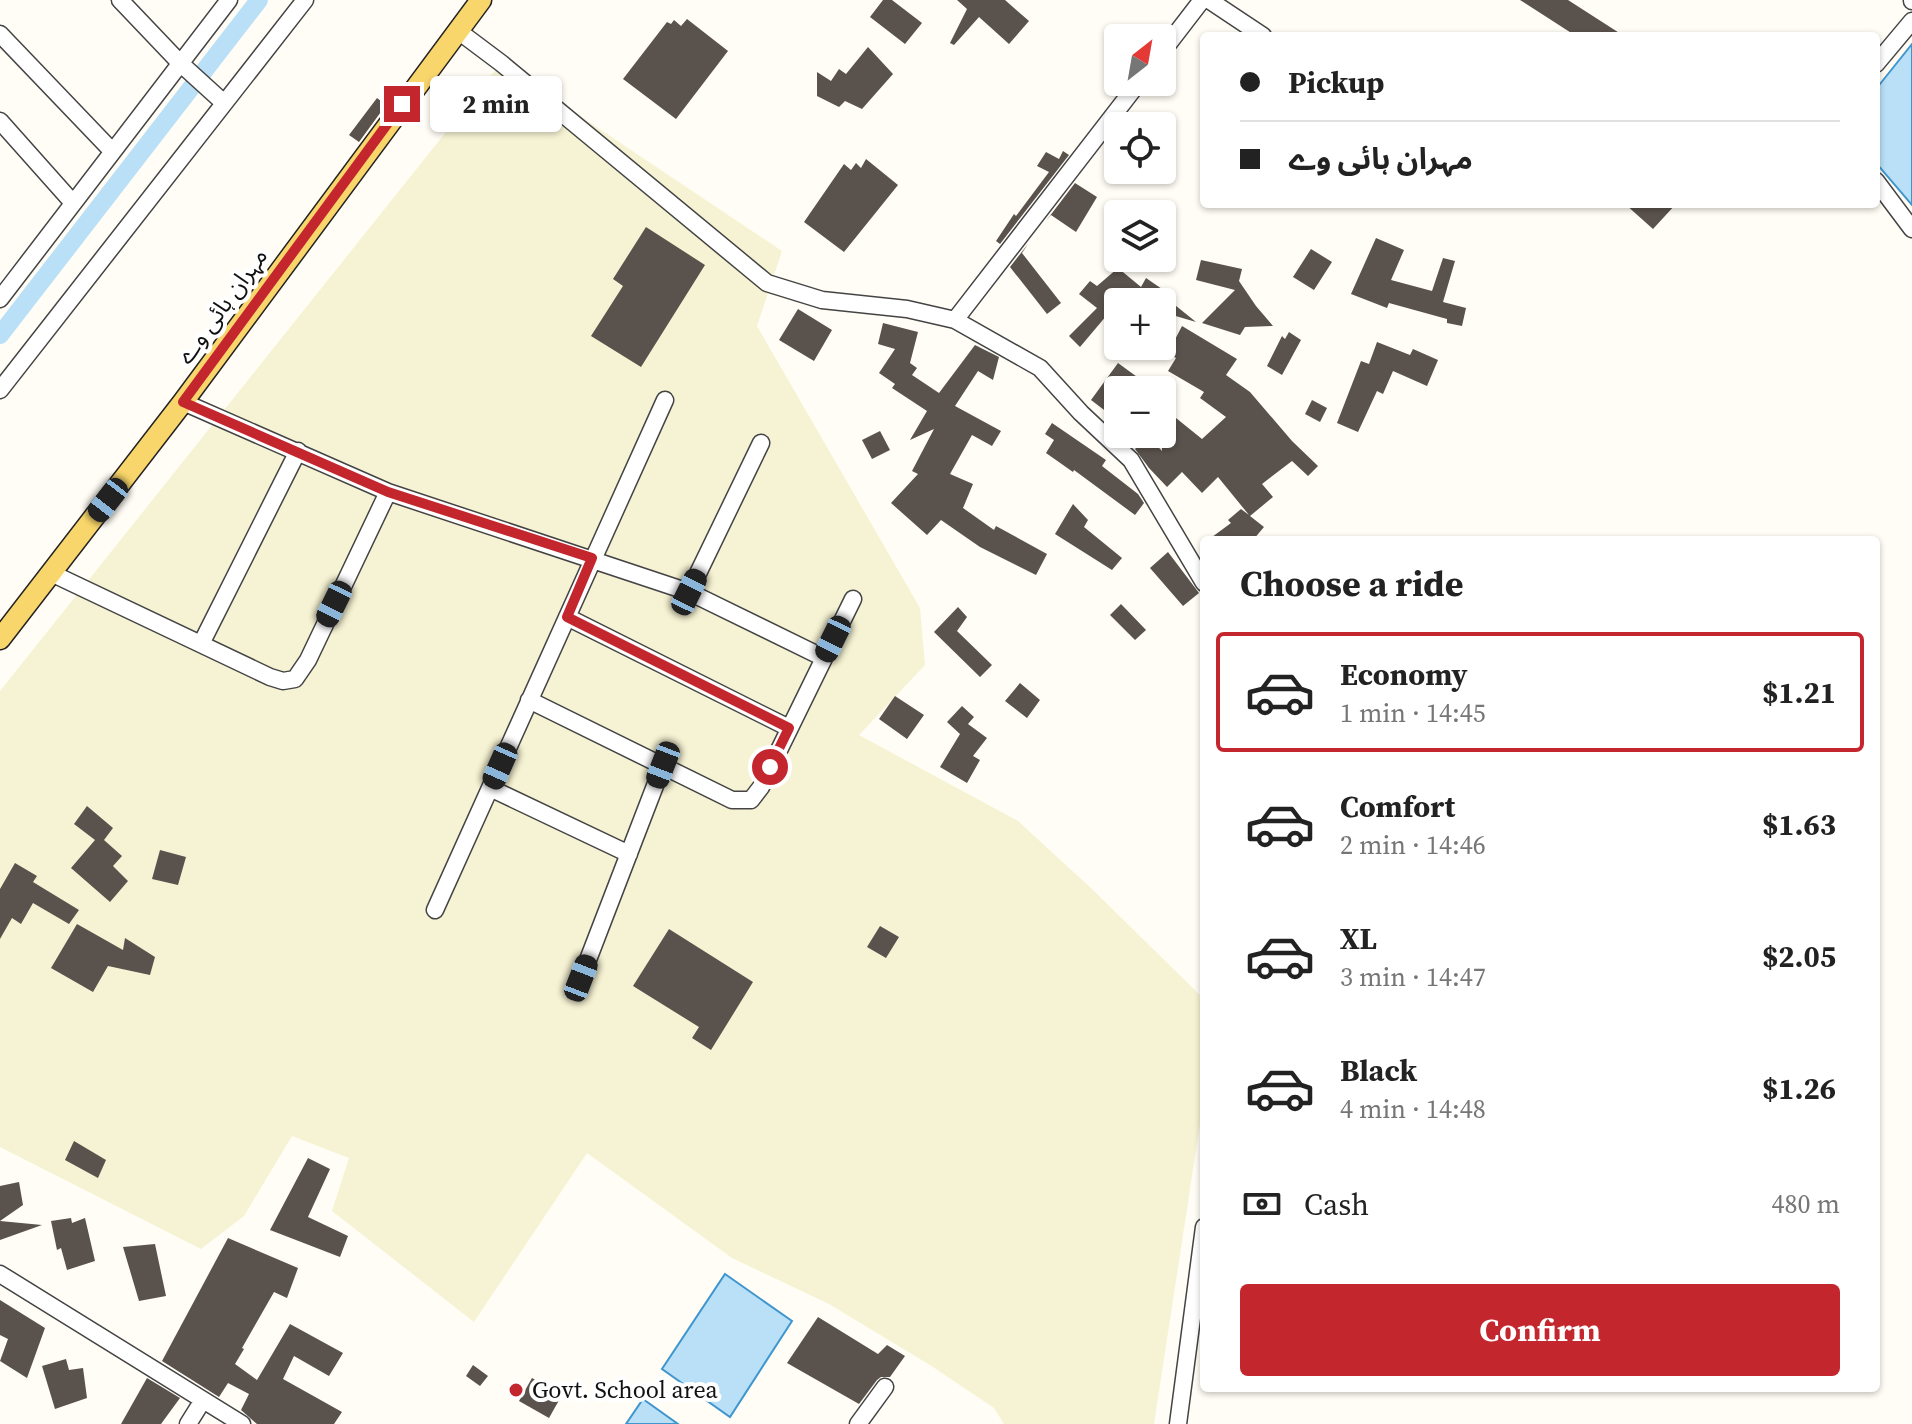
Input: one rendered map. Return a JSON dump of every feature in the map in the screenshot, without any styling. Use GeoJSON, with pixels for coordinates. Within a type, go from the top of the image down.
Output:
{"type":"FeatureCollection","features":[{"type":"Feature","properties":{"kind":"main road","name":"مہران ہائی وے"},"geometry":{"type":"LineString","coordinates":[[0,639],[183,402],[481,0]]}},
{"type":"Feature","properties":{"kind":"street"},"geometry":{"type":"LineString","coordinates":[[120,0],[185,68],[224,103]]}},
{"type":"Feature","properties":{"kind":"street"},"geometry":{"type":"LineString","coordinates":[[0,390],[305,0]]}},
{"type":"Feature","properties":{"kind":"street"},"geometry":{"type":"LineString","coordinates":[[1176,34],[1202,0]]}},
{"type":"Feature","properties":{"kind":"street"},"geometry":{"type":"LineString","coordinates":[[1209,0],[1257,32]]}},
{"type":"Feature","properties":{"kind":"street"},"geometry":{"type":"LineString","coordinates":[[0,299],[112,151],[185,68],[220,4]]}},
{"type":"Feature","properties":{"kind":"street"},"geometry":{"type":"LineString","coordinates":[[1880,59],[1912,21]]}},
{"type":"Feature","properties":{"kind":"street"},"geometry":{"type":"LineString","coordinates":[[457,30],[767,283],[822,300],[907,309],[955,320],[1040,368],[1081,413],[1131,460],[1200,576]]}},
{"type":"Feature","properties":{"kind":"street"},"geometry":{"type":"LineString","coordinates":[[0,34],[112,151]]}},
{"type":"Feature","properties":{"kind":"street"},"geometry":{"type":"LineString","coordinates":[[955,320],[1128,96]]}},
{"type":"Feature","properties":{"kind":"street"},"geometry":{"type":"LineString","coordinates":[[0,121],[73,203]]}},
{"type":"Feature","properties":{"kind":"street"},"geometry":{"type":"LineString","coordinates":[[1880,186],[1912,229]]}},
{"type":"Feature","properties":{"kind":"street"},"geometry":{"type":"LineString","coordinates":[[435,910],[665,400]]}},
{"type":"Feature","properties":{"kind":"street"},"geometry":{"type":"LineString","coordinates":[[183,402],[388,492],[689,592],[824,658]]}},
{"type":"Feature","properties":{"kind":"street"},"geometry":{"type":"LineString","coordinates":[[689,592],[761,443]]}},
{"type":"Feature","properties":{"kind":"street"},"geometry":{"type":"LineString","coordinates":[[201,644],[298,451]]}},
{"type":"Feature","properties":{"kind":"street"},"geometry":{"type":"LineString","coordinates":[[51,573],[270,677],[283,681],[295,679],[308,660],[388,492]]}},
{"type":"Feature","properties":{"kind":"street"},"geometry":{"type":"LineString","coordinates":[[529,700],[732,800],[751,800],[761,787],[853,599]]}},
{"type":"Feature","properties":{"kind":"street"},"geometry":{"type":"LineString","coordinates":[[567,617],[789,728]]}},
{"type":"Feature","properties":{"kind":"street"},"geometry":{"type":"LineString","coordinates":[[581,978],[663,765]]}},
{"type":"Feature","properties":{"kind":"street"},"geometry":{"type":"LineString","coordinates":[[490,788],[629,854]]}},
{"type":"Feature","properties":{"kind":"street"},"geometry":{"type":"LineString","coordinates":[[1178,1424],[1200,1257]]}},
{"type":"Feature","properties":{"kind":"street"},"geometry":{"type":"LineString","coordinates":[[0,1274],[242,1424]]}},
{"type":"Feature","properties":{"kind":"street"},"geometry":{"type":"LineString","coordinates":[[858,1424],[885,1387]]}},
{"type":"Feature","properties":{"kind":"street"},"geometry":{"type":"LineString","coordinates":[[188,1424],[203,1400]]}},
{"type":"Feature","properties":{"kind":"shaded area"},"geometry":{"type":"Polygon","coordinates":[[[501,63],[782,251],[757,326],[920,608],[925,665],[859,735],[1018,821],[1200,995],[1200,1124],[1154,1424],[1004,1424],[994,1408],[930,1365],[829,1304],[732,1258],[587,1153],[474,1322],[332,1211],[349,1158],[292,1136],[244,1216],[201,1249],[0,1147],[0,691],[501,63]]]}},
{"type":"Feature","properties":{"kind":"water"},"geometry":{"type":"Polygon","coordinates":[[[1912,44],[1912,205],[1880,168],[1880,84],[1912,44]]]}},
{"type":"Feature","properties":{"kind":"water"},"geometry":{"type":"Polygon","coordinates":[[[725,1274],[792,1321],[730,1417],[662,1369],[725,1274]]]}},
{"type":"Feature","properties":{"kind":"water"},"geometry":{"type":"Polygon","coordinates":[[[643,1399],[678,1424],[626,1424],[643,1399]]]}},
{"type":"Feature","properties":{"kind":"building"},"geometry":{"type":"Polygon","coordinates":[[[883,0],[892,0],[922,23],[905,44],[870,17],[883,0]]]}},
{"type":"Feature","properties":{"kind":"building"},"geometry":{"type":"Polygon","coordinates":[[[957,0],[1005,0],[1029,21],[1009,44],[979,17],[954,45],[950,43],[967,9],[957,0]]]}},
{"type":"Feature","properties":{"kind":"building"},"geometry":{"type":"Polygon","coordinates":[[[1520,0],[1568,0],[1618,32],[1570,32],[1520,0]]]}},
{"type":"Feature","properties":{"kind":"building"},"geometry":{"type":"Polygon","coordinates":[[[687,19],[728,51],[676,119],[623,79],[667,22],[671,24],[674,20],[681,26],[687,19]]]}},
{"type":"Feature","properties":{"kind":"building"},"geometry":{"type":"Polygon","coordinates":[[[868,47],[893,74],[862,109],[845,101],[839,107],[817,96],[817,72],[831,81],[839,69],[846,74],[868,47]]]}},
{"type":"Feature","properties":{"kind":"building"},"geometry":{"type":"Polygon","coordinates":[[[377,98],[386,105],[359,142],[349,135],[377,98]]]}},
{"type":"Feature","properties":{"kind":"building"},"geometry":{"type":"Polygon","coordinates":[[[1063,151],[1069,155],[1000,244],[996,241],[1014,214],[1016,216],[1049,172],[1037,166],[1046,152],[1059,159],[1063,151]]]}},
{"type":"Feature","properties":{"kind":"building"},"geometry":{"type":"Polygon","coordinates":[[[866,159],[898,185],[844,252],[804,222],[844,164],[851,170],[856,163],[861,168],[866,159]]]}},
{"type":"Feature","properties":{"kind":"building"},"geometry":{"type":"Polygon","coordinates":[[[1075,183],[1097,197],[1076,232],[1051,215],[1046,221],[1075,183]]]}},
{"type":"Feature","properties":{"kind":"building"},"geometry":{"type":"Polygon","coordinates":[[[1629,208],[1672,208],[1653,229],[1629,208]]]}},
{"type":"Feature","properties":{"kind":"building"},"geometry":{"type":"Polygon","coordinates":[[[646,227],[705,265],[641,367],[591,336],[623,286],[613,279],[646,227]]]}},
{"type":"Feature","properties":{"kind":"building"},"geometry":{"type":"Polygon","coordinates":[[[1376,238],[1404,250],[1391,280],[1432,291],[1443,258],[1455,261],[1443,302],[1466,308],[1462,326],[1389,303],[1387,308],[1351,294],[1376,238]]]}},
{"type":"Feature","properties":{"kind":"building"},"geometry":{"type":"Polygon","coordinates":[[[1028,244],[1022,253],[1061,303],[1047,314],[1010,267],[1028,244]]]}},
{"type":"Feature","properties":{"kind":"building"},"geometry":{"type":"Polygon","coordinates":[[[1311,249],[1332,262],[1314,290],[1293,277],[1311,249]]]}},
{"type":"Feature","properties":{"kind":"building"},"geometry":{"type":"Polygon","coordinates":[[[1201,260],[1242,269],[1239,281],[1273,326],[1245,327],[1240,335],[1202,323],[1235,290],[1196,280],[1201,260]]]}},
{"type":"Feature","properties":{"kind":"building"},"geometry":{"type":"Polygon","coordinates":[[[1113,272],[1123,272],[1141,287],[1146,278],[1161,288],[1104,288],[1104,319],[1080,347],[1069,336],[1097,308],[1079,294],[1090,281],[1097,286],[1113,272]]]}},
{"type":"Feature","properties":{"kind":"building"},"geometry":{"type":"Polygon","coordinates":[[[1176,306],[1196,322],[1176,316],[1176,306]]]}},
{"type":"Feature","properties":{"kind":"building"},"geometry":{"type":"Polygon","coordinates":[[[798,309],[832,330],[814,361],[779,340],[798,309]]]}},
{"type":"Feature","properties":{"kind":"building"},"geometry":{"type":"Polygon","coordinates":[[[883,323],[918,332],[910,363],[917,368],[912,375],[939,393],[975,345],[999,357],[993,380],[978,371],[955,406],[1001,431],[992,446],[972,435],[950,474],[973,484],[963,508],[994,530],[996,526],[1047,554],[1036,575],[980,547],[941,520],[927,535],[891,503],[918,474],[912,471],[934,429],[910,440],[927,411],[892,388],[895,384],[879,373],[895,349],[878,344],[883,323]]]}},
{"type":"Feature","properties":{"kind":"building"},"geometry":{"type":"Polygon","coordinates":[[[1182,326],[1237,359],[1226,375],[1250,392],[1318,466],[1308,476],[1292,461],[1262,484],[1273,497],[1250,516],[1264,527],[1256,536],[1213,536],[1231,523],[1228,520],[1241,509],[1249,515],[1218,477],[1202,493],[1182,472],[1167,487],[1135,449],[1159,448],[1162,451],[1162,448],[1176,448],[1176,418],[1202,439],[1226,417],[1200,398],[1204,392],[1168,371],[1176,360],[1176,338],[1182,326]]]}},
{"type":"Feature","properties":{"kind":"building"},"geometry":{"type":"Polygon","coordinates":[[[1289,332],[1301,340],[1282,375],[1267,366],[1282,336],[1285,339],[1289,332]]]}},
{"type":"Feature","properties":{"kind":"building"},"geometry":{"type":"Polygon","coordinates":[[[1377,342],[1410,355],[1413,349],[1438,360],[1427,386],[1393,371],[1383,394],[1377,391],[1358,432],[1337,423],[1361,361],[1369,364],[1377,342]]]}},
{"type":"Feature","properties":{"kind":"building"},"geometry":{"type":"Polygon","coordinates":[[[1118,363],[1136,376],[1109,376],[1118,363]]]}},
{"type":"Feature","properties":{"kind":"building"},"geometry":{"type":"Polygon","coordinates":[[[1104,382],[1104,410],[1091,400],[1104,382]]]}},
{"type":"Feature","properties":{"kind":"building"},"geometry":{"type":"Polygon","coordinates":[[[1312,400],[1327,408],[1320,422],[1305,414],[1312,400]]]}},
{"type":"Feature","properties":{"kind":"building"},"geometry":{"type":"Polygon","coordinates":[[[1052,423],[1106,460],[1102,466],[1138,494],[1144,503],[1135,515],[1046,453],[1054,440],[1045,434],[1052,423]]]}},
{"type":"Feature","properties":{"kind":"building"},"geometry":{"type":"Polygon","coordinates":[[[880,431],[890,450],[872,459],[862,440],[880,431]]]}},
{"type":"Feature","properties":{"kind":"building"},"geometry":{"type":"Polygon","coordinates":[[[1073,504],[1088,520],[1084,527],[1122,558],[1112,570],[1055,534],[1073,504]]]}},
{"type":"Feature","properties":{"kind":"building"},"geometry":{"type":"Polygon","coordinates":[[[1168,552],[1199,593],[1183,606],[1150,568],[1168,552]]]}},
{"type":"Feature","properties":{"kind":"building"},"geometry":{"type":"Polygon","coordinates":[[[1121,604],[1146,630],[1135,640],[1110,615],[1121,604]]]}},
{"type":"Feature","properties":{"kind":"building"},"geometry":{"type":"Polygon","coordinates":[[[958,607],[967,617],[957,631],[992,665],[980,677],[934,632],[958,607]]]}},
{"type":"Feature","properties":{"kind":"building"},"geometry":{"type":"Polygon","coordinates":[[[1020,683],[1040,700],[1027,718],[1005,701],[1020,683]]]}},
{"type":"Feature","properties":{"kind":"building"},"geometry":{"type":"Polygon","coordinates":[[[895,696],[924,715],[907,739],[879,719],[895,696]]]}},
{"type":"Feature","properties":{"kind":"building"},"geometry":{"type":"Polygon","coordinates":[[[962,706],[974,717],[968,724],[987,738],[973,756],[980,760],[967,783],[940,767],[960,734],[947,722],[962,706]]]}},
{"type":"Feature","properties":{"kind":"building"},"geometry":{"type":"Polygon","coordinates":[[[87,806],[113,828],[104,840],[122,856],[113,866],[128,881],[110,902],[71,868],[95,840],[74,824],[87,806]]]}},
{"type":"Feature","properties":{"kind":"building"},"geometry":{"type":"Polygon","coordinates":[[[160,850],[186,857],[178,885],[152,879],[160,850]]]}},
{"type":"Feature","properties":{"kind":"building"},"geometry":{"type":"Polygon","coordinates":[[[15,863],[37,876],[33,882],[79,910],[69,924],[33,903],[21,924],[12,918],[0,939],[0,889],[15,863]]]}},
{"type":"Feature","properties":{"kind":"building"},"geometry":{"type":"Polygon","coordinates":[[[77,924],[123,950],[125,938],[155,957],[150,975],[108,966],[93,992],[51,968],[77,924]]]}},
{"type":"Feature","properties":{"kind":"building"},"geometry":{"type":"Polygon","coordinates":[[[880,926],[899,937],[886,958],[867,947],[880,926]]]}},
{"type":"Feature","properties":{"kind":"building"},"geometry":{"type":"Polygon","coordinates":[[[669,929],[753,982],[711,1050],[692,1038],[699,1027],[633,986],[669,929]]]}},
{"type":"Feature","properties":{"kind":"building"},"geometry":{"type":"Polygon","coordinates":[[[74,1141],[106,1160],[98,1178],[65,1160],[74,1141]]]}},
{"type":"Feature","properties":{"kind":"building"},"geometry":{"type":"Polygon","coordinates":[[[308,1158],[330,1169],[308,1217],[348,1236],[340,1257],[270,1230],[308,1158]]]}},
{"type":"Feature","properties":{"kind":"building"},"geometry":{"type":"Polygon","coordinates":[[[19,1182],[23,1205],[0,1221],[0,1186],[19,1182]]]}},
{"type":"Feature","properties":{"kind":"building"},"geometry":{"type":"Polygon","coordinates":[[[71,1218],[72,1223],[85,1218],[95,1261],[67,1270],[61,1248],[57,1250],[51,1221],[71,1218]]]}},
{"type":"Feature","properties":{"kind":"building"},"geometry":{"type":"Polygon","coordinates":[[[0,1221],[42,1225],[0,1240],[0,1221]]]}},
{"type":"Feature","properties":{"kind":"building"},"geometry":{"type":"Polygon","coordinates":[[[228,1238],[298,1268],[287,1298],[274,1292],[235,1364],[257,1380],[290,1324],[343,1353],[329,1376],[294,1356],[283,1379],[342,1412],[334,1424],[257,1424],[241,1410],[249,1394],[228,1383],[219,1397],[162,1361],[228,1238]]]}},
{"type":"Feature","properties":{"kind":"building"},"geometry":{"type":"Polygon","coordinates":[[[155,1244],[166,1296],[139,1301],[123,1247],[155,1244]]]}},
{"type":"Feature","properties":{"kind":"building"},"geometry":{"type":"Polygon","coordinates":[[[0,1300],[45,1328],[27,1378],[0,1361],[8,1339],[0,1335],[0,1300]]]}},
{"type":"Feature","properties":{"kind":"building"},"geometry":{"type":"Polygon","coordinates":[[[818,1317],[878,1354],[887,1345],[905,1356],[890,1377],[877,1380],[859,1404],[787,1363],[818,1317]]]}},
{"type":"Feature","properties":{"kind":"building"},"geometry":{"type":"Polygon","coordinates":[[[66,1359],[69,1370],[83,1368],[87,1398],[55,1409],[42,1366],[66,1359]]]}},
{"type":"Feature","properties":{"kind":"building"},"geometry":{"type":"Polygon","coordinates":[[[473,1365],[488,1376],[480,1386],[466,1376],[473,1365]]]}},
{"type":"Feature","properties":{"kind":"building"},"geometry":{"type":"Polygon","coordinates":[[[147,1378],[180,1398],[161,1424],[121,1424],[147,1378]]]}},
{"type":"Feature","properties":{"kind":"building"},"geometry":{"type":"Polygon","coordinates":[[[532,1378],[562,1395],[549,1418],[519,1401],[532,1378]]]}},
{"type":"Feature","properties":{"kind":"waterway"},"geometry":{"type":"LineString","coordinates":[[0,335],[259,0]]}},
{"type":"Feature","properties":{"kind":"place","name":"Govt. School area"},"geometry":{"type":"Point","coordinates":[516,1390]}},
{"type":"Feature","properties":{"kind":"route"},"geometry":{"type":"LineString","coordinates":[[402,104],[183,402],[388,492],[592,558],[567,617],[789,728],[770,767]]}}]}
